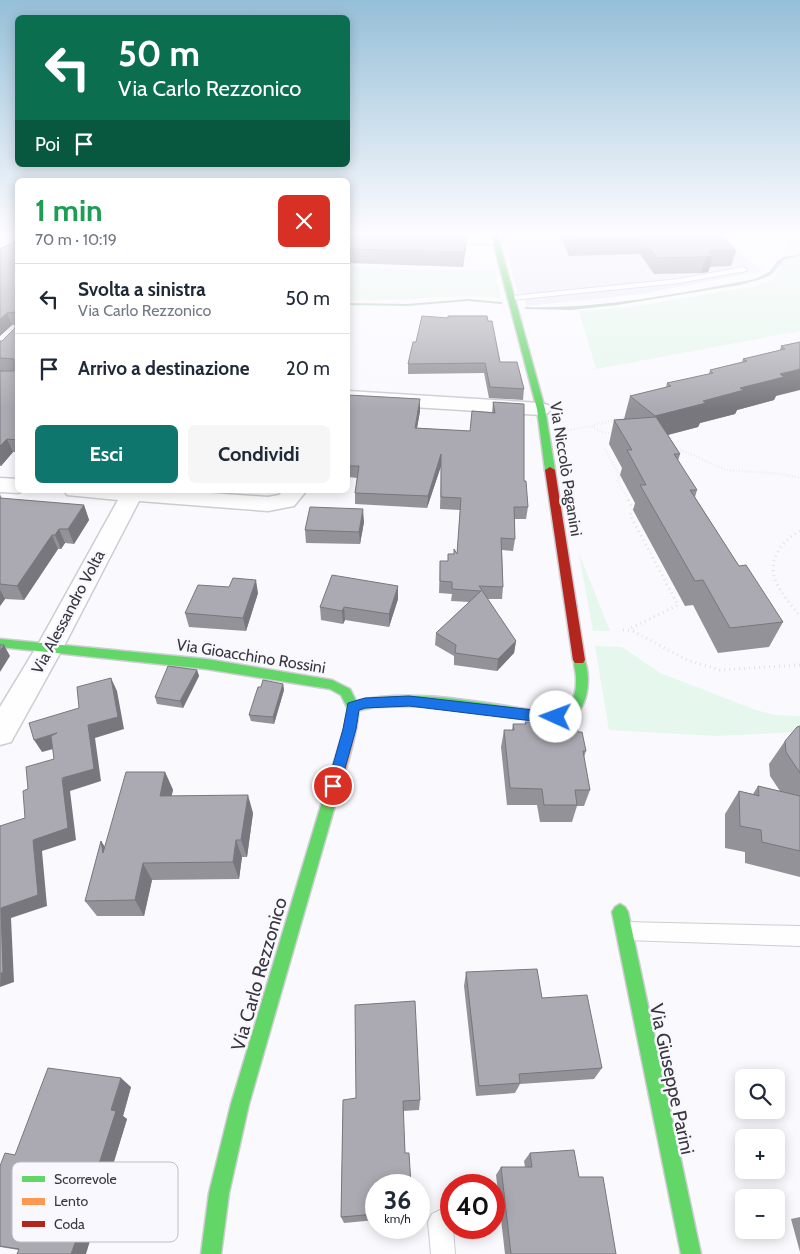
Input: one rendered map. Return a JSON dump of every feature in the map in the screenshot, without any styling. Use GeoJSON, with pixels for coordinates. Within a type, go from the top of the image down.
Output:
{"type":"FeatureCollection","features":[{"type":"Feature","properties":{"kind":"street","name":"Via Niccolò Paganini"},"geometry":{"type":"LineString","coordinates":[[353,707],[381,701],[409,701],[546,717],[565,715],[579,704],[582,692],[582,678],[541,409],[510,293]]}},
{"type":"Feature","properties":{"kind":"street"},"geometry":{"type":"LineString","coordinates":[[350,397],[541,409]]}},
{"type":"Feature","properties":{"kind":"street"},"geometry":{"type":"LineString","coordinates":[[0,484],[15,486]]}},
{"type":"Feature","properties":{"kind":"street","name":"Via Alessandro Volta"},"geometry":{"type":"LineString","coordinates":[[0,733],[50,648],[131,493]]}},
{"type":"Feature","properties":{"kind":"street"},"geometry":{"type":"LineString","coordinates":[[144,493],[275,504],[290,498],[294,493]]}},
{"type":"Feature","properties":{"kind":"street","name":"Via Gioacchino Rossini"},"geometry":{"type":"LineString","coordinates":[[0,643],[206,664],[332,685],[341,688],[348,694],[353,707]]}},
{"type":"Feature","properties":{"kind":"street","name":"Via Carlo Rezzonico"},"geometry":{"type":"LineString","coordinates":[[211,1254],[223,1177],[235,1123],[350,729],[353,707]]}},
{"type":"Feature","properties":{"kind":"street","name":"Via Giuseppe Parini"},"geometry":{"type":"LineString","coordinates":[[620,912],[690,1254]]}},
{"type":"Feature","properties":{"kind":"lane"},"geometry":{"type":"LineString","coordinates":[[512,298],[569,293]]}},
{"type":"Feature","properties":{"kind":"lane"},"geometry":{"type":"LineString","coordinates":[[624,931],[800,936]]}},
{"type":"Feature","properties":{"kind":"lane"},"geometry":{"type":"LineString","coordinates":[[442,1239],[443,1254]]}},
{"type":"Feature","properties":{"kind":"path"},"geometry":{"type":"LineString","coordinates":[[617,434],[601,432],[592,426],[630,416]]}},
{"type":"Feature","properties":{"kind":"path"},"geometry":{"type":"LineString","coordinates":[[664,444],[685,450],[702,462],[727,470],[800,478]]}},
{"type":"Feature","properties":{"kind":"path"},"geometry":{"type":"LineString","coordinates":[[605,449],[620,476],[617,480],[633,509],[630,515],[678,605],[628,630],[623,630]]}},
{"type":"Feature","properties":{"kind":"path"},"geometry":{"type":"LineString","coordinates":[[800,531],[790,536],[778,551],[773,558],[771,571],[777,584],[800,616]]}},
{"type":"Feature","properties":{"kind":"path"},"geometry":{"type":"LineString","coordinates":[[628,630],[687,660],[720,670],[800,665]]}},
{"type":"Feature","properties":{"kind":"shaded area"},"geometry":{"type":"Polygon","coordinates":[[[350,293],[500,293],[501,298],[463,296],[350,300],[350,293]]]}},
{"type":"Feature","properties":{"kind":"shaded area"},"geometry":{"type":"Polygon","coordinates":[[[518,293],[650,293],[526,306],[523,294],[518,293]]]}},
{"type":"Feature","properties":{"kind":"shaded area"},"geometry":{"type":"Polygon","coordinates":[[[717,293],[800,293],[800,331],[596,369],[579,311],[631,307],[717,293]]]}},
{"type":"Feature","properties":{"kind":"shaded area"},"geometry":{"type":"Polygon","coordinates":[[[579,554],[610,631],[593,631],[579,554]]]}},
{"type":"Feature","properties":{"kind":"shaded area"},"geometry":{"type":"Polygon","coordinates":[[[595,646],[622,647],[660,673],[756,710],[774,715],[800,716],[800,732],[717,736],[609,730],[595,646]]]}},
{"type":"Feature","properties":{"kind":"building"},"geometry":{"type":"Polygon","coordinates":[[[0,293],[15,293],[15,312],[7,313],[0,319],[0,293]]]}},
{"type":"Feature","properties":{"kind":"building"},"geometry":{"type":"Polygon","coordinates":[[[422,316],[448,318],[448,316],[487,316],[488,321],[492,321],[500,362],[517,362],[524,389],[490,387],[485,363],[408,364],[413,342],[416,342],[422,316]]]}},
{"type":"Feature","properties":{"kind":"building"},"geometry":{"type":"Polygon","coordinates":[[[15,328],[15,440],[7,439],[0,446],[0,371],[14,371],[14,359],[0,358],[0,341],[15,328]]]}},
{"type":"Feature","properties":{"kind":"building"},"geometry":{"type":"Polygon","coordinates":[[[800,342],[800,369],[780,374],[784,377],[740,388],[744,390],[703,401],[706,403],[655,416],[630,396],[671,386],[667,383],[713,373],[710,370],[747,361],[743,359],[785,349],[781,346],[800,342]]]}},
{"type":"Feature","properties":{"kind":"building"},"geometry":{"type":"Polygon","coordinates":[[[350,395],[420,399],[415,428],[470,431],[472,411],[495,413],[493,402],[524,404],[524,481],[526,481],[528,507],[514,507],[515,539],[501,538],[503,587],[479,586],[516,641],[498,659],[455,653],[456,645],[436,633],[481,591],[452,589],[452,582],[440,581],[440,561],[448,561],[448,554],[454,554],[454,549],[457,554],[461,498],[441,497],[441,454],[428,496],[355,493],[359,466],[350,466],[350,395]]]}},
{"type":"Feature","properties":{"kind":"building"},"geometry":{"type":"Polygon","coordinates":[[[656,417],[680,454],[674,454],[697,490],[690,490],[739,566],[746,565],[783,622],[730,628],[703,580],[695,581],[640,485],[646,485],[627,450],[632,450],[614,420],[656,417]]]}},
{"type":"Feature","properties":{"kind":"building"},"geometry":{"type":"Polygon","coordinates":[[[0,498],[84,505],[68,529],[59,529],[55,535],[52,535],[17,586],[0,584],[0,498]]]}},
{"type":"Feature","properties":{"kind":"building"},"geometry":{"type":"Polygon","coordinates":[[[310,507],[363,509],[359,532],[305,530],[310,507]]]}},
{"type":"Feature","properties":{"kind":"building"},"geometry":{"type":"Polygon","coordinates":[[[332,575],[398,586],[389,614],[344,607],[342,611],[320,607],[332,575]]]}},
{"type":"Feature","properties":{"kind":"building"},"geometry":{"type":"Polygon","coordinates":[[[233,578],[256,580],[243,618],[185,613],[198,585],[229,587],[233,578]]]}},
{"type":"Feature","properties":{"kind":"building"},"geometry":{"type":"Polygon","coordinates":[[[168,666],[197,670],[180,701],[155,697],[168,666]]]}},
{"type":"Feature","properties":{"kind":"building"},"geometry":{"type":"Polygon","coordinates":[[[111,678],[118,717],[88,725],[94,769],[62,778],[68,828],[33,840],[38,895],[1,908],[3,972],[0,974],[0,826],[25,818],[23,791],[28,789],[26,767],[54,759],[51,736],[57,733],[34,740],[29,723],[79,708],[77,687],[111,678]]]}},
{"type":"Feature","properties":{"kind":"building"},"geometry":{"type":"Polygon","coordinates":[[[263,680],[283,684],[273,717],[249,715],[258,687],[261,687],[263,680]]]}},
{"type":"Feature","properties":{"kind":"building"},"geometry":{"type":"Polygon","coordinates":[[[525,722],[577,725],[578,732],[582,732],[586,751],[583,751],[590,790],[575,790],[577,805],[544,805],[542,789],[510,788],[504,730],[514,730],[513,724],[526,724],[525,722]]]}},
{"type":"Feature","properties":{"kind":"building"},"geometry":{"type":"Polygon","coordinates":[[[800,726],[800,773],[786,752],[785,741],[800,726]]]}},
{"type":"Feature","properties":{"kind":"building"},"geometry":{"type":"Polygon","coordinates":[[[126,772],[165,772],[160,796],[248,795],[241,840],[236,840],[233,862],[143,863],[135,900],[85,901],[101,841],[103,853],[126,772]]]}},
{"type":"Feature","properties":{"kind":"building"},"geometry":{"type":"Polygon","coordinates":[[[758,786],[800,796],[800,851],[762,842],[761,830],[740,826],[739,791],[759,796],[758,786]]]}},
{"type":"Feature","properties":{"kind":"building"},"geometry":{"type":"Polygon","coordinates":[[[537,969],[542,998],[587,995],[602,1068],[519,1074],[520,1083],[479,1086],[466,972],[537,969]]]}},
{"type":"Feature","properties":{"kind":"building"},"geometry":{"type":"Polygon","coordinates":[[[415,1001],[420,1100],[403,1101],[405,1153],[409,1153],[410,1174],[365,1174],[365,1215],[341,1217],[343,1100],[356,1098],[355,1005],[415,1001]]]}},
{"type":"Feature","properties":{"kind":"building"},"geometry":{"type":"Polygon","coordinates":[[[48,1068],[121,1078],[111,1110],[116,1111],[100,1162],[12,1162],[12,1242],[75,1242],[71,1254],[17,1254],[19,1249],[0,1246],[0,1166],[5,1153],[15,1155],[48,1068]]]}},
{"type":"Feature","properties":{"kind":"building"},"geometry":{"type":"Polygon","coordinates":[[[574,1150],[579,1177],[603,1177],[616,1254],[511,1254],[505,1202],[505,1174],[502,1174],[501,1167],[532,1167],[530,1153],[574,1150]]]}},
{"type":"Feature","properties":{"kind":"waterway"},"geometry":{"type":"LineString","coordinates":[[526,308],[594,307],[690,293]]}},
{"type":"Feature","properties":{"kind":"waterway"},"geometry":{"type":"LineString","coordinates":[[350,304],[407,305],[468,300],[501,303]]}},
{"type":"Feature","properties":{"kind":"traffic: fast"},"geometry":{"type":"LineString","coordinates":[[510,293],[541,409],[550,470]]}},
{"type":"Feature","properties":{"kind":"traffic: fast"},"geometry":{"type":"LineString","coordinates":[[0,643],[206,664],[332,685],[346,692],[353,707],[374,702],[423,701],[546,717],[570,712],[578,702],[582,678],[579,660]]}},
{"type":"Feature","properties":{"kind":"traffic: fast"},"geometry":{"type":"LineString","coordinates":[[211,1254],[219,1193],[240,1104],[329,802]]}},
{"type":"Feature","properties":{"kind":"traffic: fast"},"geometry":{"type":"LineString","coordinates":[[620,912],[691,1254]]}},
{"type":"Feature","properties":{"kind":"traffic: slow"},"geometry":{"type":"LineString","coordinates":[[329,802],[350,729],[353,707]]}},
{"type":"Feature","properties":{"kind":"traffic: jam"},"geometry":{"type":"LineString","coordinates":[[550,470],[579,660]]}},
{"type":"Feature","properties":{"kind":"route"},"geometry":{"type":"LineString","coordinates":[[333,786],[350,729],[353,707],[365,703],[395,700],[409,701],[556,717]]}}]}
